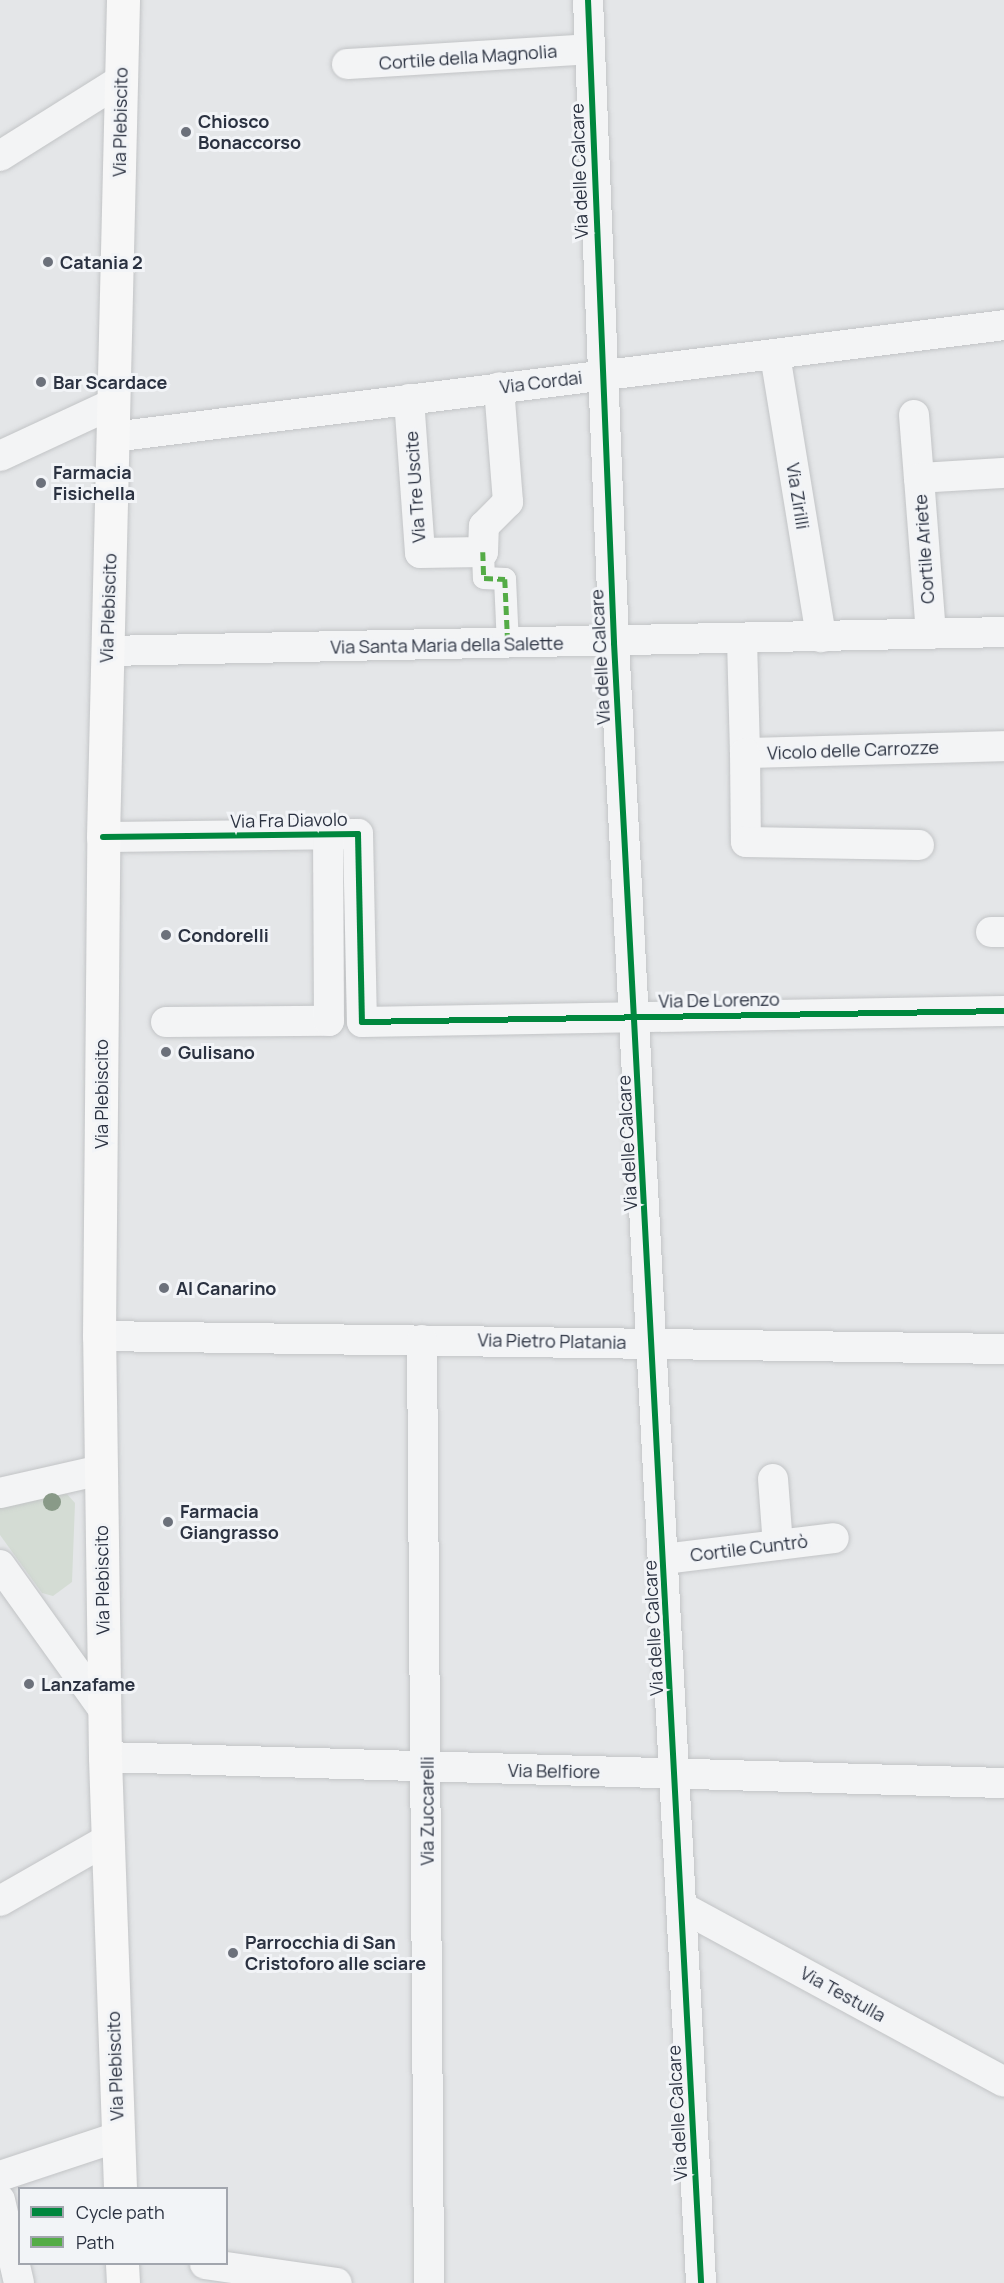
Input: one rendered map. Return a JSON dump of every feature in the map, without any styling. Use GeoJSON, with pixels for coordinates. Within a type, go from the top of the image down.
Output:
{"type":"FeatureCollection","features":[{"type":"Feature","properties":{"kind":"main road","name":"Via Plebiscito"},"geometry":{"type":"LineString","coordinates":[[120,2187],[107,1840],[99,1336],[103,837],[123,0]]}},
{"type":"Feature","properties":{"kind":"main road"},"geometry":{"type":"LineString","coordinates":[[122,2265],[123,2283]]}},
{"type":"Feature","properties":{"kind":"street","name":"Via delle Calcare"},"geometry":{"type":"LineString","coordinates":[[588,0],[614,643],[654,1343],[701,2283]]}},
{"type":"Feature","properties":{"kind":"street","name":"Cortile della Magnolia"},"geometry":{"type":"LineString","coordinates":[[347,64],[590,49]]}},
{"type":"Feature","properties":{"kind":"street"},"geometry":{"type":"LineString","coordinates":[[0,156],[121,80]]}},
{"type":"Feature","properties":{"kind":"street","name":"Via Cordai"},"geometry":{"type":"LineString","coordinates":[[113,437],[1004,325]]}},
{"type":"Feature","properties":{"kind":"street","name":"Via Zirilli"},"geometry":{"type":"LineString","coordinates":[[775,355],[821,637]]}},
{"type":"Feature","properties":{"kind":"street"},"geometry":{"type":"LineString","coordinates":[[499,387],[508,502],[484,526],[483,552],[484,578],[505,579],[508,645]]}},
{"type":"Feature","properties":{"kind":"street","name":"Via Tre Uscite"},"geometry":{"type":"LineString","coordinates":[[409,399],[420,553],[483,552]]}},
{"type":"Feature","properties":{"kind":"street"},"geometry":{"type":"LineString","coordinates":[[0,456],[114,403]]}},
{"type":"Feature","properties":{"kind":"street"},"geometry":{"type":"LineString","coordinates":[[914,415],[919,478]]}},
{"type":"Feature","properties":{"kind":"street","name":"Cortile Ariete"},"geometry":{"type":"LineString","coordinates":[[931,634],[919,478],[1004,473]]}},
{"type":"Feature","properties":{"kind":"street","name":"Via Santa Maria della Salette"},"geometry":{"type":"LineString","coordinates":[[107,651],[614,643],[1004,633]]}},
{"type":"Feature","properties":{"kind":"street","name":"Vicolo delle Carrozze"},"geometry":{"type":"LineString","coordinates":[[742,639],[745,753],[1004,746]]}},
{"type":"Feature","properties":{"kind":"street"},"geometry":{"type":"LineString","coordinates":[[745,753],[746,842],[919,845]]}},
{"type":"Feature","properties":{"kind":"street"},"geometry":{"type":"LineString","coordinates":[[166,1022],[329,1021],[328,834]]}},
{"type":"Feature","properties":{"kind":"street","name":"Via Fra Diavolo"},"geometry":{"type":"LineString","coordinates":[[103,837],[358,834],[362,1022]]}},
{"type":"Feature","properties":{"kind":"street","name":"Via De Lorenzo"},"geometry":{"type":"LineString","coordinates":[[362,1022],[1004,1011]]}},
{"type":"Feature","properties":{"kind":"street","name":"Via Pietro Platania"},"geometry":{"type":"LineString","coordinates":[[99,1336],[1004,1349]]}},
{"type":"Feature","properties":{"kind":"street","name":"Via Zuccarelli"},"geometry":{"type":"LineString","coordinates":[[422,1340],[429,2283]]}},
{"type":"Feature","properties":{"kind":"street"},"geometry":{"type":"LineString","coordinates":[[0,1493],[101,1470]]}},
{"type":"Feature","properties":{"kind":"street"},"geometry":{"type":"LineString","coordinates":[[773,1479],[778,1545]]}},
{"type":"Feature","properties":{"kind":"street","name":"Cortile Cuntrò"},"geometry":{"type":"LineString","coordinates":[[664,1559],[834,1538]]}},
{"type":"Feature","properties":{"kind":"street"},"geometry":{"type":"LineString","coordinates":[[0,1564],[104,1710]]}},
{"type":"Feature","properties":{"kind":"street","name":"Via Belfiore"},"geometry":{"type":"LineString","coordinates":[[105,1757],[1004,1783]]}},
{"type":"Feature","properties":{"kind":"street"},"geometry":{"type":"LineString","coordinates":[[0,1901],[107,1840]]}},
{"type":"Feature","properties":{"kind":"street","name":"Via Testulla"},"geometry":{"type":"LineString","coordinates":[[682,1907],[1004,2082]]}},
{"type":"Feature","properties":{"kind":"street"},"geometry":{"type":"LineString","coordinates":[[0,2176],[118,2138]]}},
{"type":"Feature","properties":{"kind":"street"},"geometry":{"type":"LineString","coordinates":[[0,2200],[19,2283]]}},
{"type":"Feature","properties":{"kind":"street"},"geometry":{"type":"LineString","coordinates":[[212,2265],[337,2283]]}},
{"type":"Feature","properties":{"kind":"shaded area"},"geometry":{"type":"Polygon","coordinates":[[[66,1493],[75,1503],[72,1582],[53,1596],[42,1593],[0,1535],[0,1506],[66,1493]]]}},
{"type":"Feature","properties":{"kind":"marked path"},"geometry":{"type":"LineString","coordinates":[[483,552],[484,578],[505,579],[508,644]]}},
{"type":"Feature","properties":{"kind":"cycle path"},"geometry":{"type":"LineString","coordinates":[[588,0],[614,643],[701,2283]]}},
{"type":"Feature","properties":{"kind":"cycle path"},"geometry":{"type":"LineString","coordinates":[[103,837],[358,834],[362,1022],[1004,1011]]}},
{"type":"Feature","properties":{"kind":"place","name":"Chiosco Bonaccorso"},"geometry":{"type":"Point","coordinates":[186,132]}},
{"type":"Feature","properties":{"kind":"place","name":"Catania 2"},"geometry":{"type":"Point","coordinates":[48,262]}},
{"type":"Feature","properties":{"kind":"place","name":"Bar Scardace"},"geometry":{"type":"Point","coordinates":[41,382]}},
{"type":"Feature","properties":{"kind":"place","name":"Farmacia Fisichella"},"geometry":{"type":"Point","coordinates":[41,483]}},
{"type":"Feature","properties":{"kind":"place","name":"Condorelli"},"geometry":{"type":"Point","coordinates":[166,935]}},
{"type":"Feature","properties":{"kind":"place","name":"Gulisano"},"geometry":{"type":"Point","coordinates":[166,1052]}},
{"type":"Feature","properties":{"kind":"place","name":"Al Canarino"},"geometry":{"type":"Point","coordinates":[164,1288]}},
{"type":"Feature","properties":{"kind":"place","name":"Farmacia Giangrasso"},"geometry":{"type":"Point","coordinates":[168,1522]}},
{"type":"Feature","properties":{"kind":"place","name":"Lanzafame"},"geometry":{"type":"Point","coordinates":[29,1684]}},
{"type":"Feature","properties":{"kind":"place","name":"Parrocchia di San Cristoforo alle sciare"},"geometry":{"type":"Point","coordinates":[233,1953]}}]}
